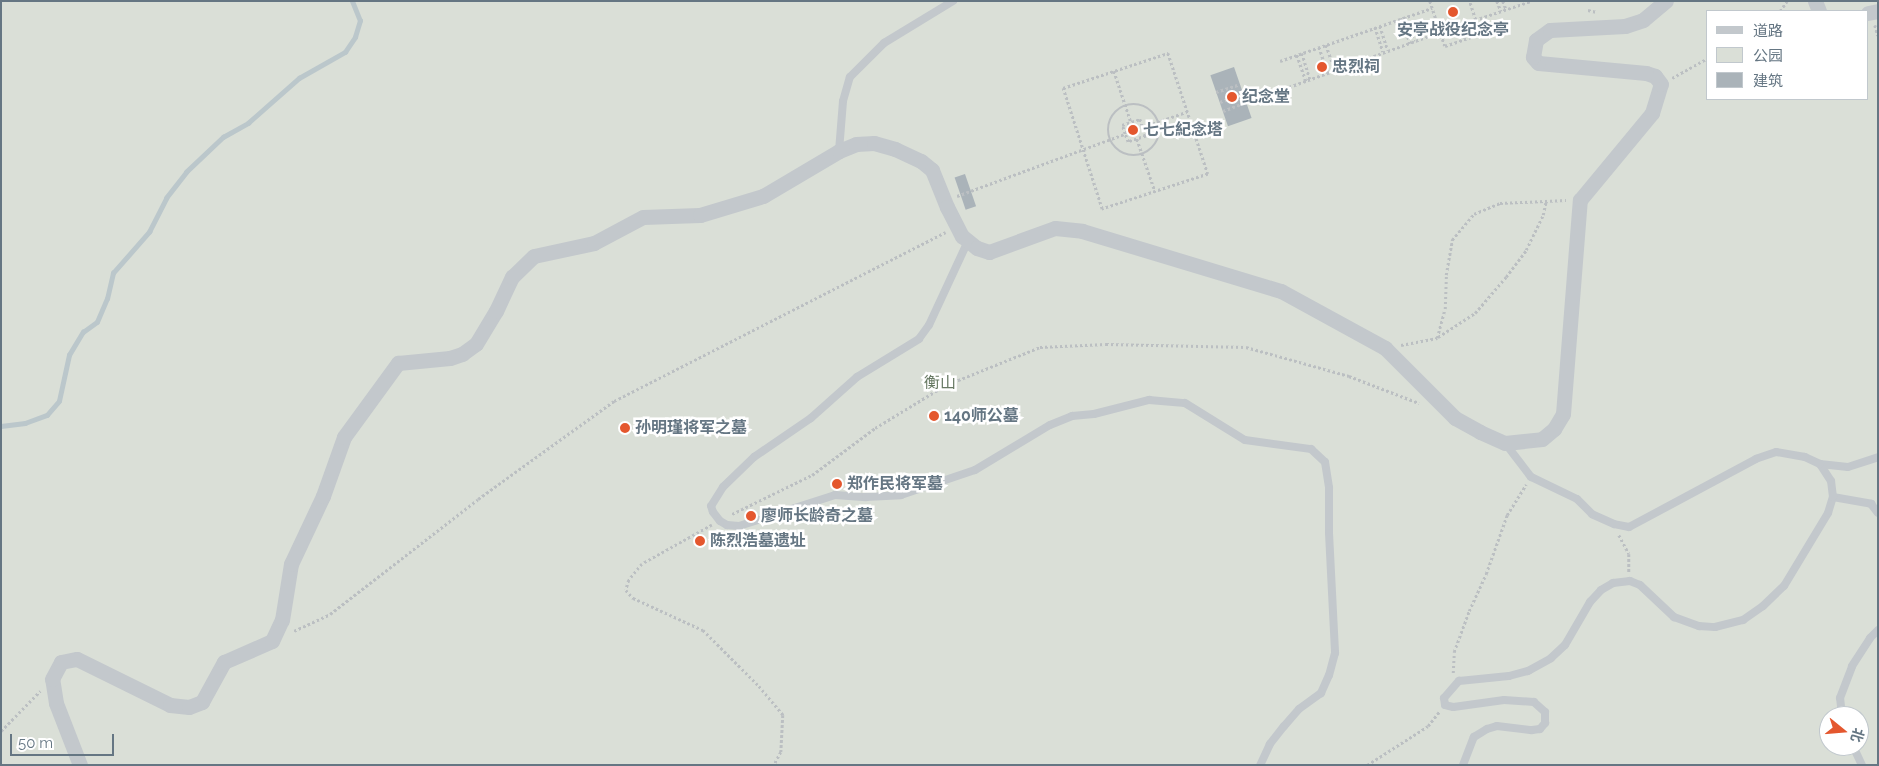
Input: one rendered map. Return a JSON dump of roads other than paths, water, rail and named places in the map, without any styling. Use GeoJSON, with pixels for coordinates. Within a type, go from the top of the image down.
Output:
{"type":"FeatureCollection","features":[{"type":"Feature","properties":{"kind":"street"},"geometry":{"type":"LineString","coordinates":[[80,765],[56,702],[52,679],[61,662],[77,659],[170,705],[189,707],[202,702],[224,662],[272,641],[282,620],[291,564],[323,496],[344,437],[398,364],[450,358],[462,354],[476,344],[496,311],[512,277],[534,256],[594,243],[643,217],[700,215],[763,196],[839,150],[856,144],[874,143],[895,149],[921,161],[932,170],[944,201],[962,236],[977,248],[989,252],[1055,228],[1082,231],[1281,291],[1386,348],[1455,418],[1505,443],[1542,438],[1554,429],[1563,414],[1580,200],[1586,189],[1652,113],[1661,84],[1655,76],[1646,73],[1538,63],[1533,57],[1536,40],[1550,30],[1625,26],[1643,20],[1666,1]]}},
{"type":"Feature","properties":{"kind":"lane"},"geometry":{"type":"LineString","coordinates":[[839,150],[843,101],[850,76],[884,43],[953,1]]}},
{"type":"Feature","properties":{"kind":"lane"},"geometry":{"type":"LineString","coordinates":[[968,241],[929,325],[919,339],[856,378],[811,418],[754,457],[723,487],[711,506],[714,512],[720,521],[728,525],[740,526],[836,495],[866,497],[901,495],[975,470],[1050,425],[1072,416],[1094,414],[1149,400],[1185,404],[1245,440],[1311,449],[1325,462],[1329,488],[1329,533],[1335,653],[1329,675],[1320,693],[1299,709],[1284,726],[1270,744],[1260,765]]}},
{"type":"Feature","properties":{"kind":"lane"},"geometry":{"type":"LineString","coordinates":[[1505,443],[1531,477],[1577,499],[1592,514],[1614,524],[1629,527],[1756,459],[1776,452],[1805,457],[1820,464],[1848,466],[1878,457]]}},
{"type":"Feature","properties":{"kind":"lane"},"geometry":{"type":"LineString","coordinates":[[1463,765],[1474,738],[1487,729],[1497,726],[1532,730],[1540,729],[1545,723],[1545,712],[1534,702],[1504,700],[1453,708],[1445,705],[1444,698],[1452,688],[1459,681],[1509,676],[1528,671],[1551,658],[1565,645],[1590,602],[1602,590],[1613,583],[1630,581],[1640,585],[1654,596],[1674,617],[1699,626],[1715,627],[1743,620],[1763,606],[1784,586],[1828,513],[1833,497],[1831,482],[1820,464]]}},
{"type":"Feature","properties":{"kind":"lane"},"geometry":{"type":"LineString","coordinates":[[1833,497],[1871,504],[1878,513]]}},
{"type":"Feature","properties":{"kind":"lane"},"geometry":{"type":"LineString","coordinates":[[1841,706],[1840,698],[1852,666],[1870,638],[1878,630]]}},
{"type":"Feature","properties":{"kind":"waterway"},"geometry":{"type":"LineString","coordinates":[[1,426],[25,423],[47,415],[59,401],[69,355],[83,332],[97,322],[107,299],[113,273],[149,232],[166,198],[186,172],[223,137],[248,123],[299,78],[345,52],[355,37],[360,21],[352,1]]}},
{"type":"Feature","properties":{"kind":"place","name":"安亭战役纪念亭"},"geometry":{"type":"Point","coordinates":[1453,12]}},
{"type":"Feature","properties":{"kind":"place","name":"忠烈祠"},"geometry":{"type":"Point","coordinates":[1322,67]}},
{"type":"Feature","properties":{"kind":"place","name":"纪念堂"},"geometry":{"type":"Point","coordinates":[1232,97]}},
{"type":"Feature","properties":{"kind":"place","name":"七七紀念塔"},"geometry":{"type":"Point","coordinates":[1133,130]}},
{"type":"Feature","properties":{"kind":"place","name":"140师公墓"},"geometry":{"type":"Point","coordinates":[934,416]}},
{"type":"Feature","properties":{"kind":"place","name":"孙明瑾将军之墓"},"geometry":{"type":"Point","coordinates":[625,428]}},
{"type":"Feature","properties":{"kind":"place","name":"郑作民将军墓"},"geometry":{"type":"Point","coordinates":[837,484]}},
{"type":"Feature","properties":{"kind":"place","name":"廖师长龄奇之墓"},"geometry":{"type":"Point","coordinates":[751,516]}},
{"type":"Feature","properties":{"kind":"place","name":"陈烈浩墓遗址"},"geometry":{"type":"Point","coordinates":[700,541]}},
{"type":"Feature","properties":{"kind":"park label","name":"衡山"},"geometry":{"type":"Point","coordinates":[940,383]}}]}
